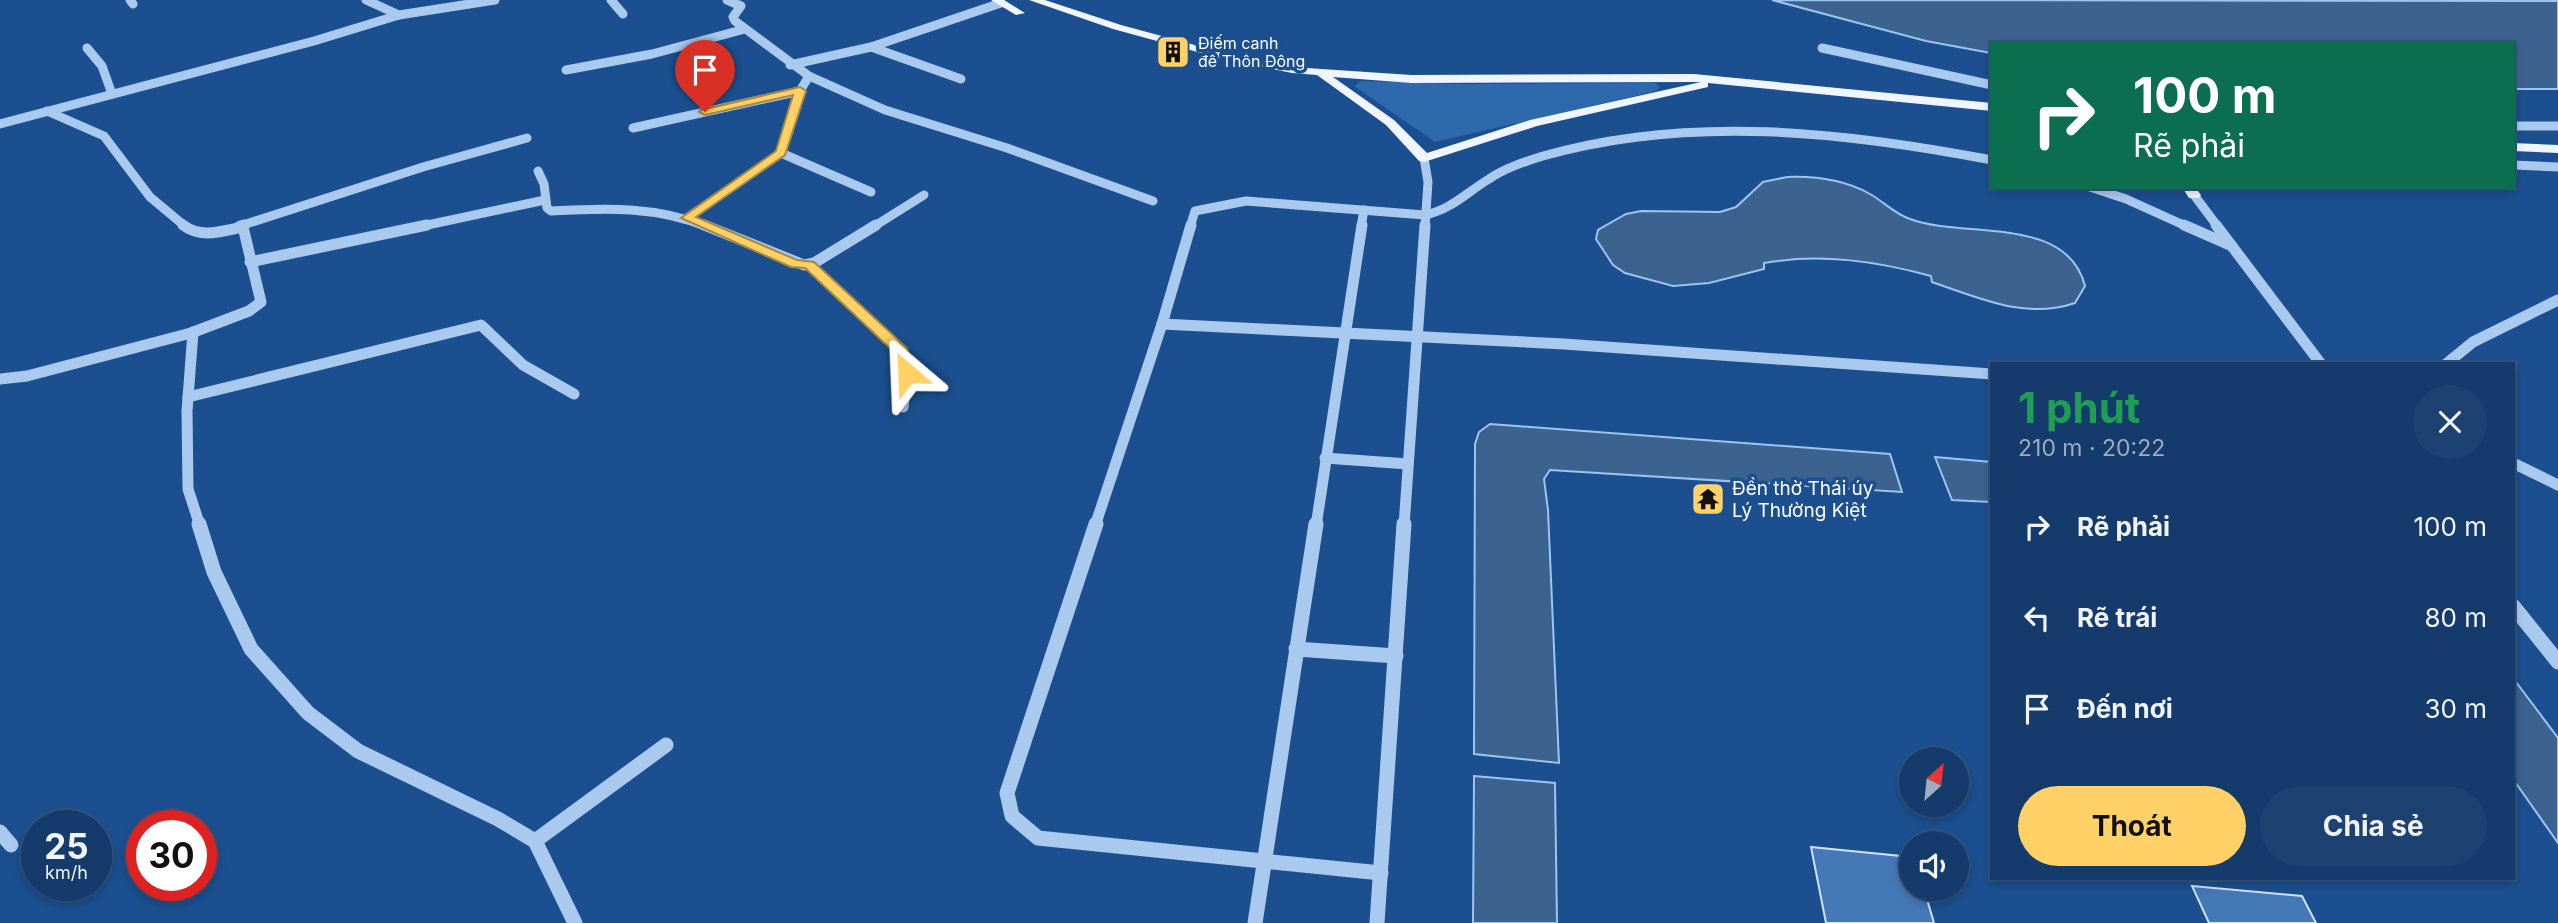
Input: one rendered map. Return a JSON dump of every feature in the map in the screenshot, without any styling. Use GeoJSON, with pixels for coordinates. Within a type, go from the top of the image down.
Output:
{"type":"FeatureCollection","features":[{"type":"Feature","properties":{"kind":"main road"},"geometry":{"type":"LineString","coordinates":[[1034,0],[1117,27],[1227,57],[1265,66],[1322,74],[1411,79],[1658,77],[1721,80],[1990,107]]}},
{"type":"Feature","properties":{"kind":"main road"},"geometry":{"type":"LineString","coordinates":[[999,2],[1020,13]]}},
{"type":"Feature","properties":{"kind":"main road"},"geometry":{"type":"LineString","coordinates":[[1322,74],[1400,130],[1424,158],[1534,123],[1721,80]]}},
{"type":"Feature","properties":{"kind":"main road"},"geometry":{"type":"LineString","coordinates":[[2515,146],[2558,149]]}},
{"type":"Feature","properties":{"kind":"street"},"geometry":{"type":"LineString","coordinates":[[366,0],[380,9],[399,15]]}},
{"type":"Feature","properties":{"kind":"street"},"geometry":{"type":"LineString","coordinates":[[0,124],[314,41],[399,15],[491,0]]}},
{"type":"Feature","properties":{"kind":"street"},"geometry":{"type":"LineString","coordinates":[[611,0],[623,14]]}},
{"type":"Feature","properties":{"kind":"street"},"geometry":{"type":"LineString","coordinates":[[727,0],[741,6],[733,17],[745,29],[790,65],[809,76],[885,110],[1007,148],[1153,201]]}},
{"type":"Feature","properties":{"kind":"street"},"geometry":{"type":"LineString","coordinates":[[790,65],[872,47],[999,2]]}},
{"type":"Feature","properties":{"kind":"street"},"geometry":{"type":"LineString","coordinates":[[566,70],[660,52],[745,29]]}},
{"type":"Feature","properties":{"kind":"street"},"geometry":{"type":"LineString","coordinates":[[872,47],[961,79]]}},
{"type":"Feature","properties":{"kind":"street"},"geometry":{"type":"LineString","coordinates":[[87,48],[102,66],[112,94]]}},
{"type":"Feature","properties":{"kind":"street"},"geometry":{"type":"LineString","coordinates":[[1822,48],[1990,85]]}},
{"type":"Feature","properties":{"kind":"street"},"geometry":{"type":"LineString","coordinates":[[687,218],[781,153],[800,91],[809,76]]}},
{"type":"Feature","properties":{"kind":"street"},"geometry":{"type":"LineString","coordinates":[[633,128],[800,91]]}},
{"type":"Feature","properties":{"kind":"street"},"geometry":{"type":"LineString","coordinates":[[47,111],[104,136],[149,197],[192,232],[202,233],[240,226],[423,167],[527,138]]}},
{"type":"Feature","properties":{"kind":"street"},"geometry":{"type":"LineString","coordinates":[[2515,126],[2558,126]]}},
{"type":"Feature","properties":{"kind":"street"},"geometry":{"type":"LineString","coordinates":[[1381,873],[1038,838],[1012,816],[1007,793],[1163,324],[1195,211],[1246,201],[1425,215],[1448,211],[1500,172],[1546,155],[1609,140],[1675,133],[1812,133],[1880,139],[1990,160]]}},
{"type":"Feature","properties":{"kind":"street"},"geometry":{"type":"LineString","coordinates":[[781,153],[871,192]]}},
{"type":"Feature","properties":{"kind":"street"},"geometry":{"type":"LineString","coordinates":[[1377,923],[1428,182],[1424,158]]}},
{"type":"Feature","properties":{"kind":"street"},"geometry":{"type":"LineString","coordinates":[[2515,165],[2558,167]]}},
{"type":"Feature","properties":{"kind":"street"},"geometry":{"type":"LineString","coordinates":[[538,171],[544,184],[547,208],[555,212],[618,207],[687,218],[795,264],[809,265],[924,195]]}},
{"type":"Feature","properties":{"kind":"street"},"geometry":{"type":"LineString","coordinates":[[2096,189],[2126,199],[2235,247]]}},
{"type":"Feature","properties":{"kind":"street"},"geometry":{"type":"LineString","coordinates":[[2191,191],[2320,362]]}},
{"type":"Feature","properties":{"kind":"street"},"geometry":{"type":"LineString","coordinates":[[250,262],[545,200]]}},
{"type":"Feature","properties":{"kind":"street"},"geometry":{"type":"LineString","coordinates":[[1255,923],[1343,332],[1364,210]]}},
{"type":"Feature","properties":{"kind":"street"},"geometry":{"type":"LineString","coordinates":[[0,379],[27,376],[193,332],[252,312],[260,306],[245,228],[240,226]]}},
{"type":"Feature","properties":{"kind":"street"},"geometry":{"type":"LineString","coordinates":[[809,265],[902,351],[907,373],[903,407]]}},
{"type":"Feature","properties":{"kind":"street"},"geometry":{"type":"LineString","coordinates":[[2448,362],[2473,342],[2558,300]]}},
{"type":"Feature","properties":{"kind":"street"},"geometry":{"type":"LineString","coordinates":[[1163,324],[1417,336],[1990,374]]}},
{"type":"Feature","properties":{"kind":"street"},"geometry":{"type":"LineString","coordinates":[[188,397],[370,354],[478,325],[485,326],[523,365],[574,394]]}},
{"type":"Feature","properties":{"kind":"street"},"geometry":{"type":"LineString","coordinates":[[193,332],[188,397],[188,489],[215,572],[251,649],[308,713],[358,751],[498,819],[536,841],[575,923]]}},
{"type":"Feature","properties":{"kind":"street"},"geometry":{"type":"LineString","coordinates":[[1325,458],[1408,464]]}},
{"type":"Feature","properties":{"kind":"street"},"geometry":{"type":"LineString","coordinates":[[2515,464],[2558,485]]}},
{"type":"Feature","properties":{"kind":"street"},"geometry":{"type":"LineString","coordinates":[[2515,608],[2558,662]]}},
{"type":"Feature","properties":{"kind":"street"},"geometry":{"type":"LineString","coordinates":[[1296,649],[1396,656]]}},
{"type":"Feature","properties":{"kind":"street"},"geometry":{"type":"LineString","coordinates":[[536,841],[666,746]]}},
{"type":"Feature","properties":{"kind":"shaded area"},"geometry":{"type":"Polygon","coordinates":[[[1772,0],[2558,1],[2558,89],[2515,89],[2515,42],[1990,42],[1990,53],[1926,41],[1772,0]]]}},
{"type":"Feature","properties":{"kind":"shaded area"},"geometry":{"type":"Polygon","coordinates":[[[1361,81],[1455,84],[1655,83],[1660,87],[1656,91],[1435,142],[1354,86],[1361,81]]]}},
{"type":"Feature","properties":{"kind":"shaded area"},"geometry":{"type":"Polygon","coordinates":[[[1787,177],[1819,178],[1850,185],[1870,194],[1905,217],[1932,225],[2035,238],[2057,248],[2074,263],[2085,286],[2075,303],[2057,308],[2021,308],[1967,294],[1932,282],[1931,276],[1910,271],[1848,260],[1806,259],[1764,263],[1764,269],[1709,283],[1673,286],[1625,273],[1613,265],[1596,239],[1598,230],[1626,214],[1641,211],[1720,212],[1736,207],[1763,182],[1787,177]]]}},
{"type":"Feature","properties":{"kind":"shaded area"},"geometry":{"type":"Polygon","coordinates":[[[1490,424],[1890,454],[1902,492],[1550,470],[1544,479],[1548,510],[1559,763],[1474,754],[1475,444],[1479,432],[1490,424]]]}},
{"type":"Feature","properties":{"kind":"shaded area"},"geometry":{"type":"Polygon","coordinates":[[[1935,457],[1990,462],[1990,502],[1952,500],[1935,457]]]}},
{"type":"Feature","properties":{"kind":"shaded area"},"geometry":{"type":"Polygon","coordinates":[[[2515,681],[2558,738],[2558,843],[2515,782],[2515,681]]]}},
{"type":"Feature","properties":{"kind":"shaded area"},"geometry":{"type":"Polygon","coordinates":[[[1474,776],[1555,783],[1557,923],[1473,923],[1474,776]]]}},
{"type":"Feature","properties":{"kind":"building"},"geometry":{"type":"Polygon","coordinates":[[[1811,847],[1899,856],[1899,901],[1928,901],[1934,923],[1826,923],[1811,847]]]}},
{"type":"Feature","properties":{"kind":"building"},"geometry":{"type":"Polygon","coordinates":[[[2192,886],[2302,896],[2316,923],[2209,923],[2192,886]]]}},
{"type":"Feature","properties":{"kind":"place","name":"Điếm canh đê Thôn Đông"},"geometry":{"type":"Point","coordinates":[1173,52]}},
{"type":"Feature","properties":{"kind":"place","name":"Đền thờ Thái úy Lý Thường Kiệt"},"geometry":{"type":"Point","coordinates":[1708,499]}},
{"type":"Feature","properties":{"kind":"route"},"geometry":{"type":"LineString","coordinates":[[705,112],[800,91],[781,153],[687,218],[795,264],[809,265],[902,351],[907,373]]}}]}
